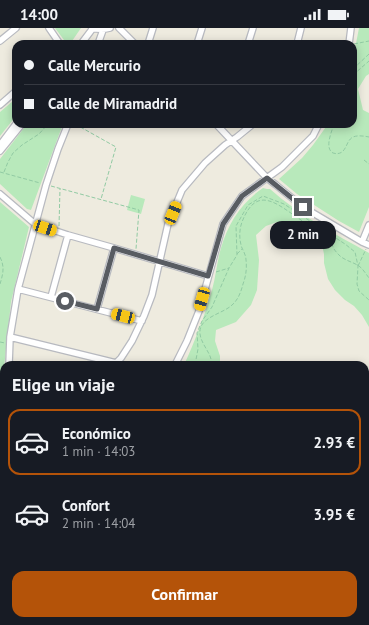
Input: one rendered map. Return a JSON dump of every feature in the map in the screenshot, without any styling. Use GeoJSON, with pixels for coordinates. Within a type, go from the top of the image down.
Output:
{"type":"FeatureCollection","features":[{"type":"Feature","properties":{"kind":"street"},"geometry":{"type":"LineString","coordinates":[[0,42],[16,28]]}},
{"type":"Feature","properties":{"kind":"street"},"geometry":{"type":"LineString","coordinates":[[49,28],[57,40]]}},
{"type":"Feature","properties":{"kind":"street"},"geometry":{"type":"LineString","coordinates":[[80,40],[87,28]]}},
{"type":"Feature","properties":{"kind":"street"},"geometry":{"type":"LineString","coordinates":[[84,40],[92,28],[103,30],[110,28]]}},
{"type":"Feature","properties":{"kind":"street"},"geometry":{"type":"LineString","coordinates":[[119,28],[131,40]]}},
{"type":"Feature","properties":{"kind":"street"},"geometry":{"type":"LineString","coordinates":[[149,40],[153,28]]}},
{"type":"Feature","properties":{"kind":"street"},"geometry":{"type":"LineString","coordinates":[[199,40],[202,28]]}},
{"type":"Feature","properties":{"kind":"street"},"geometry":{"type":"LineString","coordinates":[[249,40],[253,28]]}},
{"type":"Feature","properties":{"kind":"street"},"geometry":{"type":"LineString","coordinates":[[298,40],[301,28]]}},
{"type":"Feature","properties":{"kind":"street"},"geometry":{"type":"LineString","coordinates":[[350,40],[351,28]]}},
{"type":"Feature","properties":{"kind":"street"},"geometry":{"type":"LineString","coordinates":[[99,40],[103,30]]}},
{"type":"Feature","properties":{"kind":"street"},"geometry":{"type":"LineString","coordinates":[[0,105],[12,95]]}},
{"type":"Feature","properties":{"kind":"street"},"geometry":{"type":"LineString","coordinates":[[0,145],[13,128]]}},
{"type":"Feature","properties":{"kind":"street"},"geometry":{"type":"LineString","coordinates":[[0,151],[19,128]]}},
{"type":"Feature","properties":{"kind":"street"},"geometry":{"type":"LineString","coordinates":[[9,361],[10,337],[18,289],[46,185],[66,128]]}},
{"type":"Feature","properties":{"kind":"street"},"geometry":{"type":"LineString","coordinates":[[220,128],[267,178],[303,207],[366,244],[369,225]]}},
{"type":"Feature","properties":{"kind":"street"},"geometry":{"type":"LineString","coordinates":[[118,361],[122,358],[132,341],[152,295],[168,224],[182,190],[205,162],[248,128]]}},
{"type":"Feature","properties":{"kind":"street"},"geometry":{"type":"LineString","coordinates":[[177,361],[187,341],[198,311],[223,224],[242,196],[282,167],[313,136],[317,128]]}},
{"type":"Feature","properties":{"kind":"street"},"geometry":{"type":"LineString","coordinates":[[0,194],[36,224],[68,235],[209,275]]}},
{"type":"Feature","properties":{"kind":"street"},"geometry":{"type":"LineString","coordinates":[[51,297],[68,235]]}},
{"type":"Feature","properties":{"kind":"street"},"geometry":{"type":"LineString","coordinates":[[97,309],[114,248]]}},
{"type":"Feature","properties":{"kind":"street"},"geometry":{"type":"LineString","coordinates":[[18,289],[142,321]]}},
{"type":"Feature","properties":{"kind":"street"},"geometry":{"type":"LineString","coordinates":[[10,337],[108,361]]}},
{"type":"Feature","properties":{"kind":"path"},"geometry":{"type":"LineString","coordinates":[[357,43],[369,41]]}},
{"type":"Feature","properties":{"kind":"path"},"geometry":{"type":"LineString","coordinates":[[357,65],[369,54]]}},
{"type":"Feature","properties":{"kind":"path"},"geometry":{"type":"LineString","coordinates":[[357,72],[369,61]]}},
{"type":"Feature","properties":{"kind":"path"},"geometry":{"type":"LineString","coordinates":[[4,173],[13,153],[45,128]]}},
{"type":"Feature","properties":{"kind":"path"},"geometry":{"type":"LineString","coordinates":[[82,128],[116,147],[100,200]]}},
{"type":"Feature","properties":{"kind":"path"},"geometry":{"type":"LineString","coordinates":[[333,128],[328,145],[330,151],[336,154],[341,152],[346,147],[349,140],[354,137],[369,137]]}},
{"type":"Feature","properties":{"kind":"path"},"geometry":{"type":"LineString","coordinates":[[364,160],[369,164]]}},
{"type":"Feature","properties":{"kind":"path"},"geometry":{"type":"LineString","coordinates":[[0,172],[139,210],[135,254]]}},
{"type":"Feature","properties":{"kind":"path"},"geometry":{"type":"LineString","coordinates":[[59,232],[60,189]]}},
{"type":"Feature","properties":{"kind":"path"},"geometry":{"type":"LineString","coordinates":[[237,254],[236,226],[248,205],[263,196],[284,204],[355,252],[358,266],[357,284],[359,291],[369,300]]}},
{"type":"Feature","properties":{"kind":"path"},"geometry":{"type":"LineString","coordinates":[[212,361],[201,337],[201,328],[208,319],[234,304],[241,293],[245,280],[246,259],[242,249],[239,233],[249,208],[256,201],[264,200],[278,204],[302,221],[326,235],[340,256],[358,266],[369,278]]}},
{"type":"Feature","properties":{"kind":"path"},"geometry":{"type":"LineString","coordinates":[[358,266],[366,244]]}},
{"type":"Feature","properties":{"kind":"path"},"geometry":{"type":"LineString","coordinates":[[196,361],[198,349],[197,333],[202,321],[212,307],[229,268],[237,254],[242,249]]}},
{"type":"Feature","properties":{"kind":"path"},"geometry":{"type":"LineString","coordinates":[[0,258],[3,266],[0,284]]}},
{"type":"Feature","properties":{"kind":"path"},"geometry":{"type":"LineString","coordinates":[[209,275],[229,268]]}},
{"type":"Feature","properties":{"kind":"path"},"geometry":{"type":"LineString","coordinates":[[369,554],[369,559]]}},
{"type":"Feature","properties":{"kind":"green space"},"geometry":{"type":"Polygon","coordinates":[[[55,28],[81,28],[73,40],[64,40],[55,28]]]}},
{"type":"Feature","properties":{"kind":"green space"},"geometry":{"type":"Polygon","coordinates":[[[359,28],[369,28],[369,74],[366,76],[358,89],[363,110],[369,113],[369,207],[359,232],[297,194],[279,179],[302,158],[325,128],[357,128],[357,40],[359,28]]]}},
{"type":"Feature","properties":{"kind":"green space"},"geometry":{"type":"Polygon","coordinates":[[[12,102],[12,121],[0,136],[0,112],[12,102]]]}},
{"type":"Feature","properties":{"kind":"green space"},"geometry":{"type":"Polygon","coordinates":[[[24,128],[62,128],[31,210],[27,209],[0,184],[0,159],[24,128]]]}},
{"type":"Feature","properties":{"kind":"green space"},"geometry":{"type":"Polygon","coordinates":[[[263,188],[270,189],[305,216],[369,253],[369,327],[362,315],[335,290],[328,279],[322,245],[277,222],[266,226],[256,235],[259,260],[257,290],[251,305],[236,322],[216,330],[215,341],[220,356],[220,361],[186,361],[206,309],[224,239],[237,214],[255,194],[263,188]]]}},
{"type":"Feature","properties":{"kind":"green space"},"geometry":{"type":"Polygon","coordinates":[[[131,195],[145,199],[141,214],[127,210],[131,195]]]}},
{"type":"Feature","properties":{"kind":"green space"},"geometry":{"type":"Polygon","coordinates":[[[0,202],[29,227],[11,302],[5,361],[0,361],[0,202]]]}},
{"type":"Feature","properties":{"kind":"route"},"geometry":{"type":"LineString","coordinates":[[65,301],[97,309],[114,248],[208,276],[223,224],[242,196],[267,178],[303,207]]}}]}
